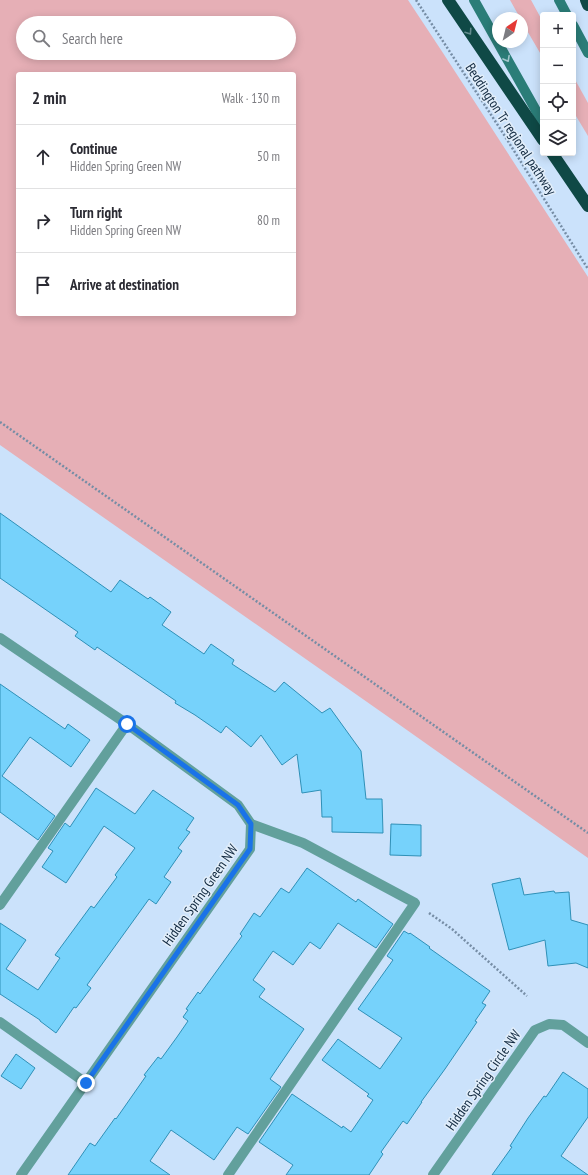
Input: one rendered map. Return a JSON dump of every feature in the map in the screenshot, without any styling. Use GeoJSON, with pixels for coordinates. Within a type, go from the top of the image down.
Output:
{"type":"FeatureCollection","features":[{"type":"Feature","properties":{"kind":"highway"},"geometry":{"type":"LineString","coordinates":[[448,0],[540,136]]}},
{"type":"Feature","properties":{"kind":"highway"},"geometry":{"type":"LineString","coordinates":[[586,0],[588,5]]}},
{"type":"Feature","properties":{"kind":"highway"},"geometry":{"type":"LineString","coordinates":[[554,156],[588,205]]}},
{"type":"Feature","properties":{"kind":"main road"},"geometry":{"type":"LineString","coordinates":[[474,0],[541,120]]}},
{"type":"Feature","properties":{"kind":"main road"},"geometry":{"type":"LineString","coordinates":[[559,0],[565,12]]}},
{"type":"Feature","properties":{"kind":"main road"},"geometry":{"type":"LineString","coordinates":[[576,31],[588,53]]}},
{"type":"Feature","properties":{"kind":"main road"},"geometry":{"type":"LineString","coordinates":[[562,156],[588,205]]}},
{"type":"Feature","properties":{"kind":"street"},"geometry":{"type":"LineString","coordinates":[[0,638],[127,724],[238,805],[251,824],[303,843],[415,903],[228,1175]]}},
{"type":"Feature","properties":{"kind":"street"},"geometry":{"type":"LineString","coordinates":[[0,905],[127,724]]}},
{"type":"Feature","properties":{"kind":"street","name":"Hidden Spring Green NW"},"geometry":{"type":"LineString","coordinates":[[21,1175],[250,849],[251,824]]}},
{"type":"Feature","properties":{"kind":"street"},"geometry":{"type":"LineString","coordinates":[[0,1022],[86,1083]]}},
{"type":"Feature","properties":{"kind":"street","name":"Hidden Spring Circle NW"},"geometry":{"type":"LineString","coordinates":[[433,1175],[535,1030],[549,1024],[563,1024],[588,1043]]}},
{"type":"Feature","properties":{"kind":"path","name":"Beddington Tr regional pathway"},"geometry":{"type":"LineString","coordinates":[[416,0],[501,130],[588,269]]}},
{"type":"Feature","properties":{"kind":"path"},"geometry":{"type":"LineString","coordinates":[[0,422],[588,833]]}},
{"type":"Feature","properties":{"kind":"path"},"geometry":{"type":"LineString","coordinates":[[415,903],[452,929],[527,996]]}},
{"type":"Feature","properties":{"kind":"shaded area"},"geometry":{"type":"Polygon","coordinates":[[[0,0],[408,0],[588,277],[588,858],[0,445],[0,0]]]}},
{"type":"Feature","properties":{"kind":"shaded area"},"geometry":{"type":"Polygon","coordinates":[[[510,0],[531,0],[540,16],[540,53],[528,32],[528,12],[517,12],[510,0]]]}},
{"type":"Feature","properties":{"kind":"shaded area"},"geometry":{"type":"Polygon","coordinates":[[[576,81],[588,103],[588,136],[576,116],[576,81]]]}},
{"type":"Feature","properties":{"kind":"building"},"geometry":{"type":"Polygon","coordinates":[[[0,513],[111,592],[120,580],[148,599],[150,597],[171,612],[162,625],[204,654],[211,644],[234,660],[232,664],[275,692],[284,682],[322,713],[330,708],[361,751],[366,799],[382,799],[383,833],[332,832],[332,817],[322,817],[321,790],[302,793],[297,754],[282,765],[261,735],[251,747],[226,726],[221,733],[175,703],[176,701],[97,647],[95,650],[75,636],[78,632],[0,578],[0,513]]]}},
{"type":"Feature","properties":{"kind":"building"},"geometry":{"type":"Polygon","coordinates":[[[0,684],[65,729],[68,724],[90,740],[71,767],[30,737],[2,776],[55,816],[38,840],[0,812],[0,684]]]}},
{"type":"Feature","properties":{"kind":"building"},"geometry":{"type":"Polygon","coordinates":[[[96,788],[135,814],[153,790],[194,818],[186,830],[190,832],[178,848],[182,851],[164,877],[171,882],[156,904],[149,899],[87,985],[91,988],[76,1008],[74,1007],[56,1033],[40,1020],[0,994],[0,923],[26,940],[6,969],[38,990],[60,958],[55,955],[91,906],[94,908],[117,877],[115,875],[135,848],[104,826],[66,883],[42,867],[53,851],[48,848],[65,823],[70,827],[96,788]]]}},
{"type":"Feature","properties":{"kind":"building"},"geometry":{"type":"Polygon","coordinates":[[[391,824],[421,825],[421,856],[390,855],[391,824]]]}},
{"type":"Feature","properties":{"kind":"building"},"geometry":{"type":"Polygon","coordinates":[[[307,868],[356,902],[358,899],[393,924],[376,948],[338,923],[320,949],[310,942],[293,965],[273,951],[253,980],[265,989],[259,997],[304,1029],[270,1079],[281,1087],[248,1134],[237,1127],[214,1160],[171,1130],[150,1161],[170,1175],[68,1175],[90,1143],[95,1146],[146,1076],[144,1075],[158,1057],[161,1059],[177,1037],[188,1021],[183,1017],[188,1010],[186,1009],[198,992],[200,994],[242,936],[240,934],[254,913],[260,917],[281,888],[289,893],[307,868]]]}},
{"type":"Feature","properties":{"kind":"building"},"geometry":{"type":"Polygon","coordinates":[[[520,878],[524,895],[554,891],[555,893],[569,892],[571,920],[588,925],[588,968],[576,963],[548,966],[545,940],[509,950],[492,884],[520,878]]]}},
{"type":"Feature","properties":{"kind":"building"},"geometry":{"type":"Polygon","coordinates":[[[404,931],[409,934],[410,933],[490,991],[482,1003],[486,1005],[475,1021],[477,1022],[407,1124],[403,1121],[381,1152],[383,1154],[369,1175],[286,1175],[293,1165],[259,1142],[292,1094],[342,1128],[343,1126],[351,1132],[373,1100],[367,1096],[369,1094],[322,1060],[338,1039],[380,1069],[402,1038],[358,1009],[393,960],[387,956],[404,931]]]}},
{"type":"Feature","properties":{"kind":"building"},"geometry":{"type":"Polygon","coordinates":[[[16,1054],[35,1068],[21,1089],[1,1076],[16,1054]]]}},
{"type":"Feature","properties":{"kind":"building"},"geometry":{"type":"Polygon","coordinates":[[[563,1072],[588,1089],[588,1117],[561,1156],[588,1175],[492,1175],[512,1147],[510,1146],[528,1118],[544,1096],[546,1097],[563,1072]]]}},
{"type":"Feature","properties":{"kind":"route"},"geometry":{"type":"LineString","coordinates":[[86,1083],[250,849],[251,824],[238,805],[127,724]]}}]}
